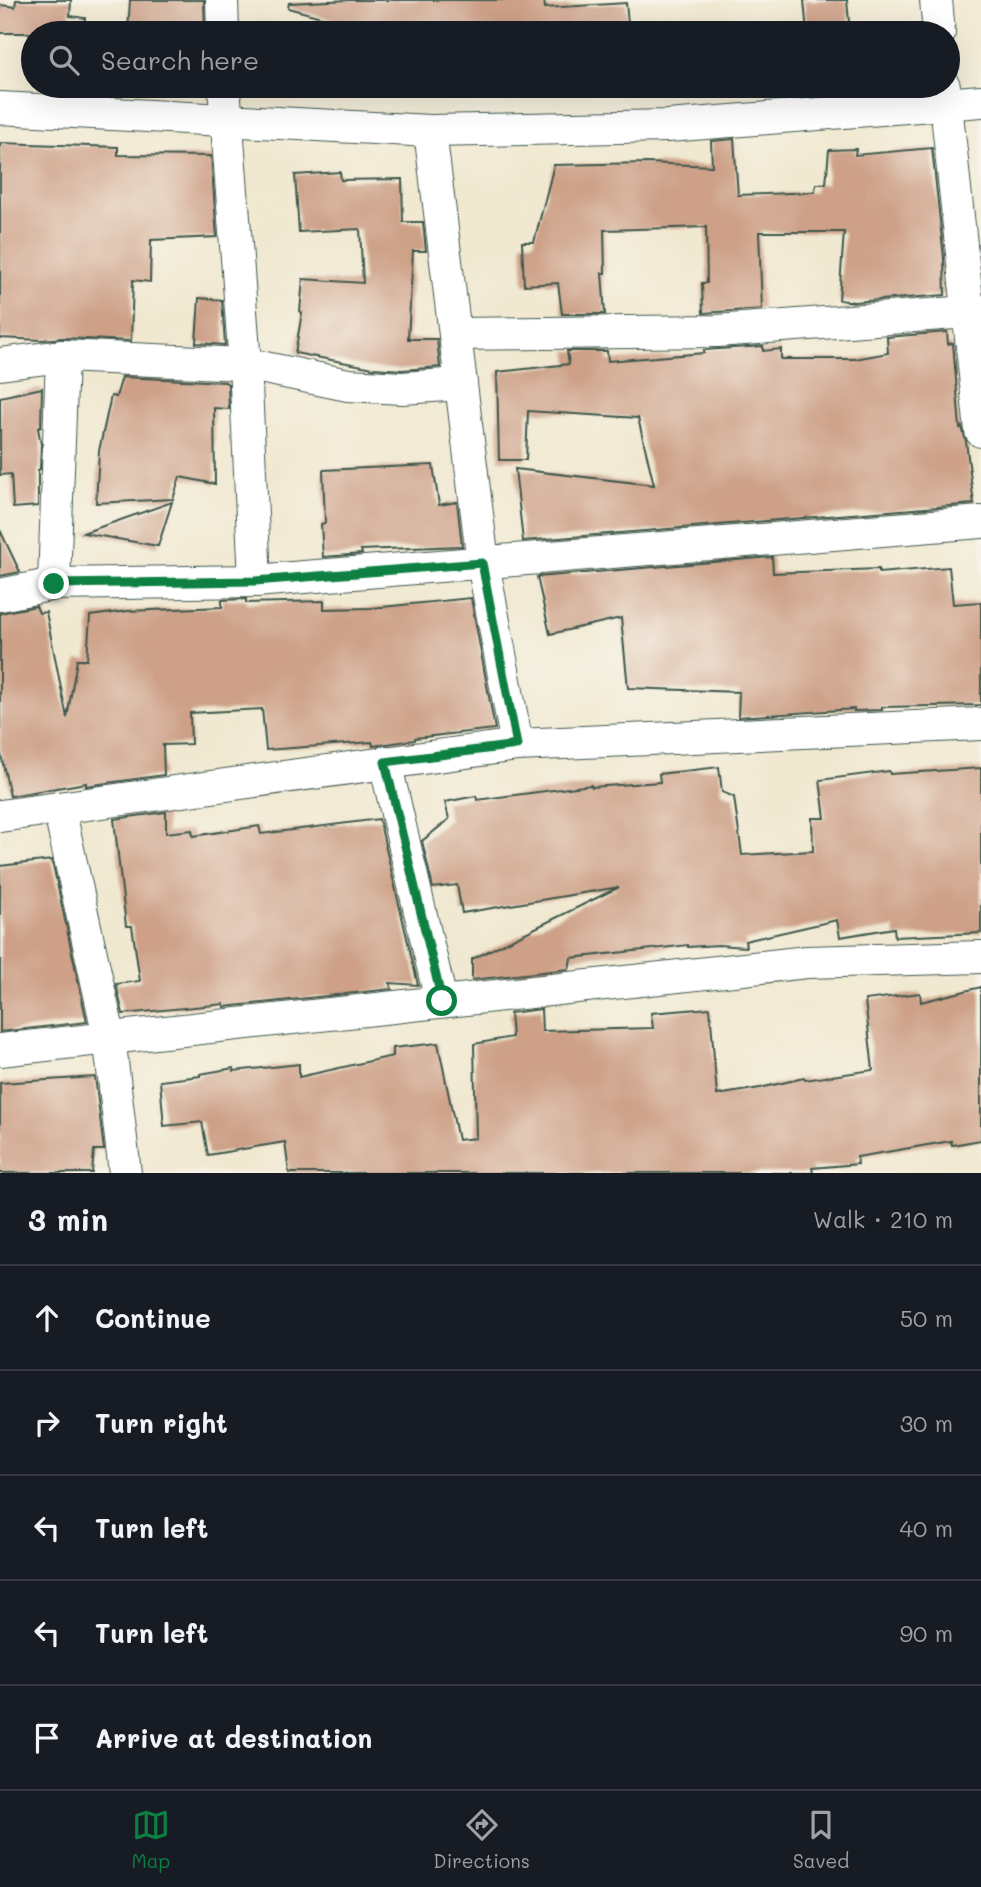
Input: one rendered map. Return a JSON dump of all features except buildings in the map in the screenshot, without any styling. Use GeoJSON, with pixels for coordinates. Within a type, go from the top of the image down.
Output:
{"type":"FeatureCollection","features":[{"type":"Feature","properties":{"kind":"street"},"geometry":{"type":"LineString","coordinates":[[222,0],[223,21]]}},
{"type":"Feature","properties":{"kind":"street"},"geometry":{"type":"LineString","coordinates":[[936,0],[938,21]]}},
{"type":"Feature","properties":{"kind":"street"},"geometry":{"type":"LineString","coordinates":[[224,98],[245,364],[255,581]]}},
{"type":"Feature","properties":{"kind":"street"},"geometry":{"type":"LineString","coordinates":[[0,108],[430,131],[668,126],[918,98]]}},
{"type":"Feature","properties":{"kind":"street"},"geometry":{"type":"LineString","coordinates":[[945,98],[975,312],[981,431]]}},
{"type":"Feature","properties":{"kind":"street"},"geometry":{"type":"LineString","coordinates":[[960,98],[981,101]]}},
{"type":"Feature","properties":{"kind":"street"},"geometry":{"type":"LineString","coordinates":[[430,131],[482,563],[517,745]]}},
{"type":"Feature","properties":{"kind":"street"},"geometry":{"type":"LineString","coordinates":[[455,334],[716,331],[975,312]]}},
{"type":"Feature","properties":{"kind":"street"},"geometry":{"type":"LineString","coordinates":[[54,584],[62,356]]}},
{"type":"Feature","properties":{"kind":"street"},"geometry":{"type":"LineString","coordinates":[[0,364],[62,356],[245,364],[348,384],[402,388],[461,384]]}},
{"type":"Feature","properties":{"kind":"street"},"geometry":{"type":"LineString","coordinates":[[0,596],[54,584],[255,581],[981,522]]}},
{"type":"Feature","properties":{"kind":"street"},"geometry":{"type":"LineString","coordinates":[[0,816],[517,745],[981,724]]}},
{"type":"Feature","properties":{"kind":"street"},"geometry":{"type":"LineString","coordinates":[[385,762],[442,1001]]}},
{"type":"Feature","properties":{"kind":"street"},"geometry":{"type":"LineString","coordinates":[[59,808],[109,1036],[125,1173]]}},
{"type":"Feature","properties":{"kind":"street"},"geometry":{"type":"LineString","coordinates":[[0,1050],[109,1036],[807,962],[981,957]]}},
{"type":"Feature","properties":{"kind":"route"},"geometry":{"type":"LineString","coordinates":[[54,584],[255,581],[482,563],[517,745],[385,762],[442,1001]]}}]}
